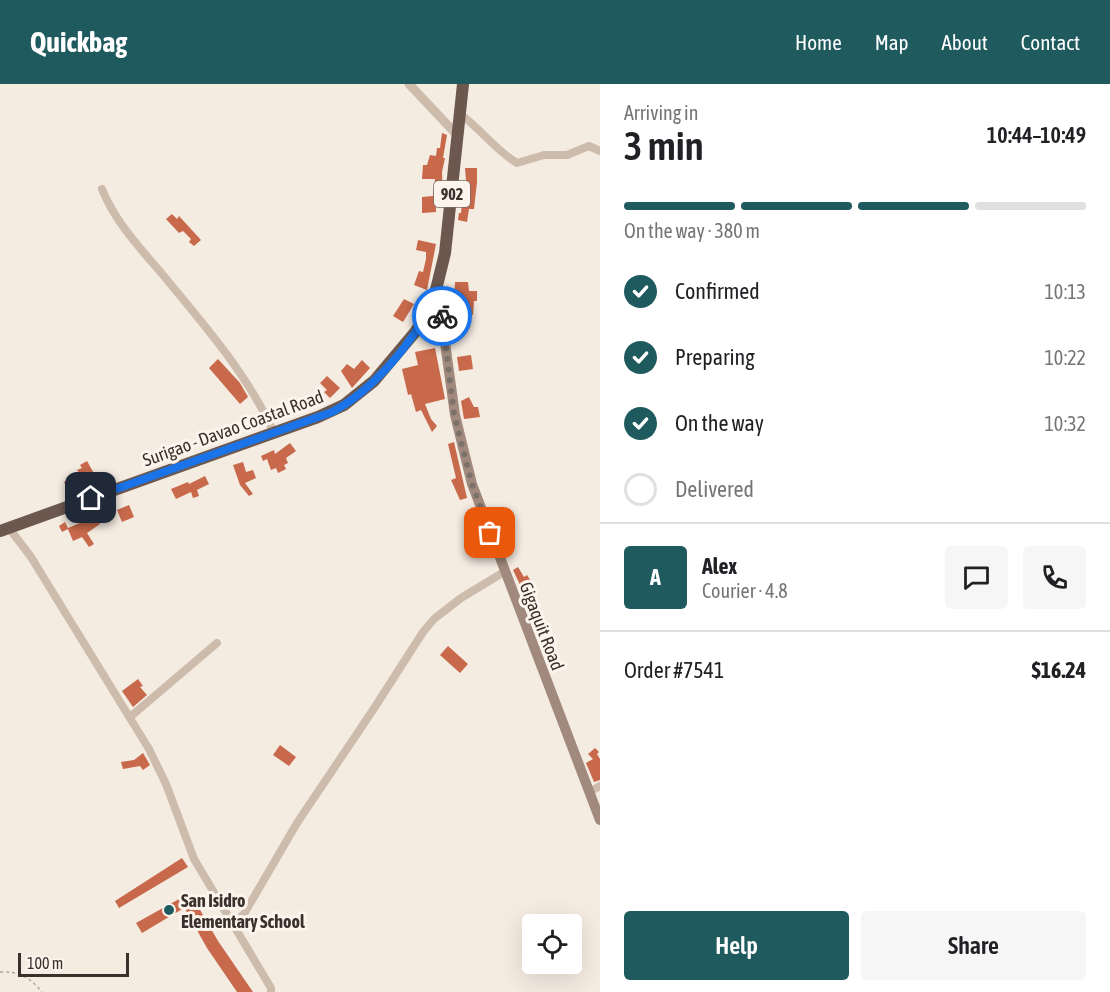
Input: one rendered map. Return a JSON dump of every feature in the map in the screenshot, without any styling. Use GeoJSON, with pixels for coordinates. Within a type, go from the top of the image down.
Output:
{"type":"FeatureCollection","features":[{"type":"Feature","properties":{"kind":"highway","name":"Surigao - Davao Coastal Road"},"geometry":{"type":"LineString","coordinates":[[5,529],[332,412],[355,398],[402,349],[423,321],[433,302],[446,253],[463,84]]}},
{"type":"Feature","properties":{"kind":"main road","name":"Gigaquit Road"},"geometry":{"type":"LineString","coordinates":[[433,302],[440,310],[451,396],[465,459],[504,572],[600,820]]}},
{"type":"Feature","properties":{"kind":"street"},"geometry":{"type":"LineString","coordinates":[[410,84],[458,136]]}},
{"type":"Feature","properties":{"kind":"street"},"geometry":{"type":"LineString","coordinates":[[460,114],[478,126],[496,147],[516,162],[524,162],[544,155],[567,155],[589,146],[600,150]]}},
{"type":"Feature","properties":{"kind":"street"},"geometry":{"type":"LineString","coordinates":[[102,189],[121,225],[235,364],[274,433]]}},
{"type":"Feature","properties":{"kind":"street"},"geometry":{"type":"LineString","coordinates":[[5,529],[31,557],[130,717],[166,784],[194,859],[271,988],[271,992]]}},
{"type":"Feature","properties":{"kind":"street"},"geometry":{"type":"LineString","coordinates":[[232,924],[244,914],[301,816],[374,710],[423,632],[434,619],[461,598],[504,572]]}},
{"type":"Feature","properties":{"kind":"street"},"geometry":{"type":"LineString","coordinates":[[130,717],[217,643]]}},
{"type":"Feature","properties":{"kind":"street"},"geometry":{"type":"LineString","coordinates":[[589,792],[600,786]]}},
{"type":"Feature","properties":{"kind":"path"},"geometry":{"type":"LineString","coordinates":[[0,972],[18,973],[36,984],[42,992]]}},
{"type":"Feature","properties":{"kind":"building"},"geometry":{"type":"Polygon","coordinates":[[[442,133],[447,135],[442,172],[443,196],[439,195],[440,205],[436,205],[436,212],[422,213],[422,197],[433,196],[435,179],[422,179],[423,165],[427,165],[430,155],[436,156],[437,148],[440,148],[442,133]]]}},
{"type":"Feature","properties":{"kind":"building"},"geometry":{"type":"Polygon","coordinates":[[[465,168],[477,168],[474,209],[469,209],[467,222],[458,220],[459,213],[461,213],[464,181],[466,181],[465,168]]]}},
{"type":"Feature","properties":{"kind":"building"},"geometry":{"type":"Polygon","coordinates":[[[172,214],[177,219],[179,216],[201,240],[194,246],[189,242],[191,239],[183,231],[179,233],[166,219],[172,214]]]}},
{"type":"Feature","properties":{"kind":"building"},"geometry":{"type":"Polygon","coordinates":[[[418,240],[436,244],[427,290],[414,285],[419,271],[423,272],[426,259],[426,252],[416,250],[418,240]]]}},
{"type":"Feature","properties":{"kind":"building"},"geometry":{"type":"Polygon","coordinates":[[[455,282],[468,282],[469,291],[477,291],[473,315],[468,315],[467,322],[457,322],[458,302],[454,302],[455,282]]]}},
{"type":"Feature","properties":{"kind":"building"},"geometry":{"type":"Polygon","coordinates":[[[404,299],[414,304],[403,322],[393,316],[404,299]]]}},
{"type":"Feature","properties":{"kind":"building"},"geometry":{"type":"Polygon","coordinates":[[[435,348],[445,399],[425,404],[431,419],[437,426],[432,432],[421,410],[416,412],[411,394],[408,395],[402,369],[418,365],[415,352],[435,348]]]}},
{"type":"Feature","properties":{"kind":"building"},"geometry":{"type":"Polygon","coordinates":[[[471,355],[473,369],[459,371],[457,357],[471,355]]]}},
{"type":"Feature","properties":{"kind":"building"},"geometry":{"type":"Polygon","coordinates":[[[218,359],[240,383],[248,397],[240,404],[209,368],[218,359]]]}},
{"type":"Feature","properties":{"kind":"building"},"geometry":{"type":"Polygon","coordinates":[[[362,360],[370,368],[352,388],[341,371],[347,364],[354,369],[362,360]]]}},
{"type":"Feature","properties":{"kind":"building"},"geometry":{"type":"Polygon","coordinates":[[[327,376],[340,388],[330,398],[324,392],[327,390],[320,383],[327,376]]]}},
{"type":"Feature","properties":{"kind":"building"},"geometry":{"type":"Polygon","coordinates":[[[469,397],[474,407],[478,407],[480,417],[464,419],[461,401],[469,397]]]}},
{"type":"Feature","properties":{"kind":"building"},"geometry":{"type":"Polygon","coordinates":[[[454,442],[467,498],[460,500],[451,480],[456,478],[448,444],[454,442]]]}},
{"type":"Feature","properties":{"kind":"building"},"geometry":{"type":"Polygon","coordinates":[[[290,443],[296,451],[286,458],[288,463],[284,465],[286,469],[278,473],[276,468],[271,470],[267,459],[263,461],[261,456],[274,450],[275,454],[290,443]]]}},
{"type":"Feature","properties":{"kind":"building"},"geometry":{"type":"Polygon","coordinates":[[[87,461],[96,477],[69,491],[64,482],[79,473],[77,470],[82,468],[80,465],[87,461]]]}},
{"type":"Feature","properties":{"kind":"building"},"geometry":{"type":"Polygon","coordinates":[[[243,462],[246,472],[253,470],[256,478],[245,483],[253,494],[249,496],[240,485],[233,465],[243,462]]]}},
{"type":"Feature","properties":{"kind":"building"},"geometry":{"type":"Polygon","coordinates":[[[205,476],[209,484],[197,490],[199,496],[193,498],[191,492],[176,499],[171,489],[205,476]]]}},
{"type":"Feature","properties":{"kind":"building"},"geometry":{"type":"Polygon","coordinates":[[[129,505],[134,517],[122,522],[117,510],[129,505]]]}},
{"type":"Feature","properties":{"kind":"building"},"geometry":{"type":"Polygon","coordinates":[[[93,514],[100,524],[87,533],[94,544],[89,547],[82,537],[73,541],[68,529],[62,532],[59,526],[65,522],[68,528],[87,520],[93,514]]]}},
{"type":"Feature","properties":{"kind":"building"},"geometry":{"type":"Polygon","coordinates":[[[518,567],[524,577],[527,575],[532,583],[522,589],[513,570],[518,567]]]}},
{"type":"Feature","properties":{"kind":"building"},"geometry":{"type":"Polygon","coordinates":[[[448,646],[468,664],[460,673],[440,655],[448,646]]]}},
{"type":"Feature","properties":{"kind":"building"},"geometry":{"type":"Polygon","coordinates":[[[138,679],[143,686],[140,687],[147,695],[133,707],[122,691],[138,679]]]}},
{"type":"Feature","properties":{"kind":"building"},"geometry":{"type":"Polygon","coordinates":[[[280,745],[296,757],[289,766],[273,755],[280,745]]]}},
{"type":"Feature","properties":{"kind":"building"},"geometry":{"type":"Polygon","coordinates":[[[595,748],[599,752],[597,754],[600,759],[600,780],[594,782],[586,763],[593,759],[588,754],[595,748]]]}},
{"type":"Feature","properties":{"kind":"building"},"geometry":{"type":"Polygon","coordinates":[[[143,753],[150,765],[143,770],[140,766],[123,769],[121,762],[134,760],[143,753]]]}},
{"type":"Feature","properties":{"kind":"building"},"geometry":{"type":"Polygon","coordinates":[[[182,858],[188,867],[119,908],[115,901],[182,858]]]}},
{"type":"Feature","properties":{"kind":"building"},"geometry":{"type":"Polygon","coordinates":[[[179,899],[184,908],[142,933],[136,923],[179,899]]]}},
{"type":"Feature","properties":{"kind":"building"},"geometry":{"type":"Polygon","coordinates":[[[195,901],[218,941],[253,992],[237,992],[207,948],[184,907],[195,901]]]}},
{"type":"Feature","properties":{"kind":"way so far"},"geometry":{"type":"LineString","coordinates":[[442,316],[454,414],[472,484],[490,533]]}},
{"type":"Feature","properties":{"kind":"place","name":"San Isidro Elementary School"},"geometry":{"type":"Point","coordinates":[169,910]}},
{"type":"Feature","properties":{"kind":"route"},"geometry":{"type":"LineString","coordinates":[[91,498],[332,412],[355,398],[374,381],[416,331],[433,302],[442,316]]}}]}
